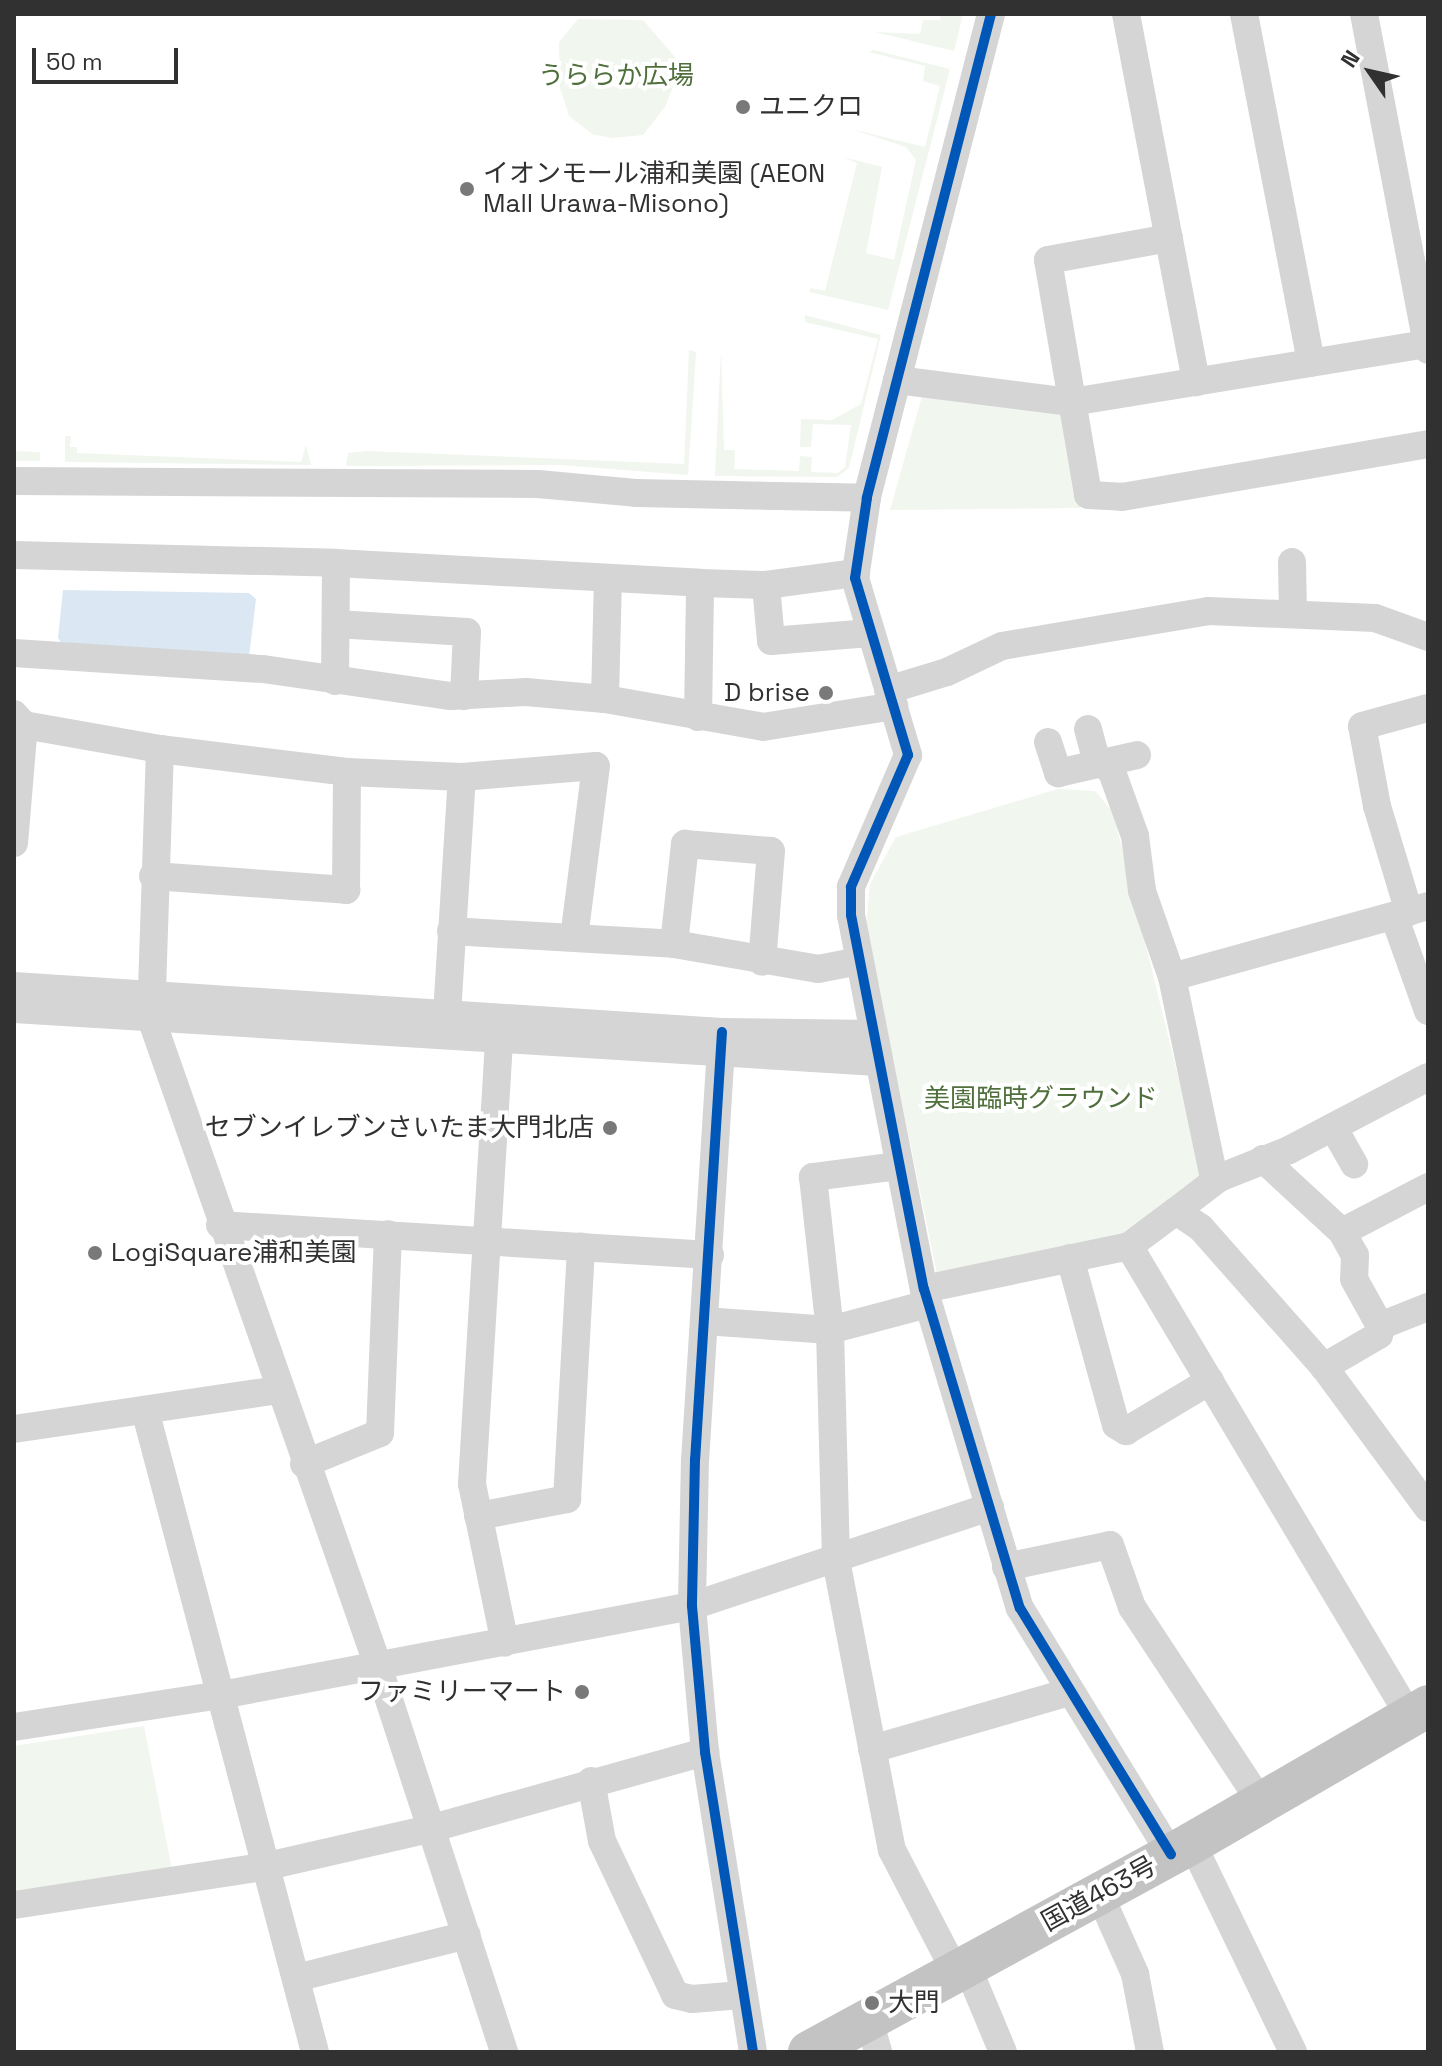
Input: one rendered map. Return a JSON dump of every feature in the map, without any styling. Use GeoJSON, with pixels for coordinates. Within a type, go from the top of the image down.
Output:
{"type":"FeatureCollection","features":[{"type":"Feature","properties":{"kind":"highway","name":"国道463号"},"geometry":{"type":"LineString","coordinates":[[809,2052],[874,2036],[962,1970],[1419,1712]]}},
{"type":"Feature","properties":{"kind":"street"},"geometry":{"type":"LineString","coordinates":[[991,14],[867,498],[856,573],[870,633],[908,755],[851,887],[859,961],[926,1296],[1020,1608],[1069,1692],[1181,1849],[1293,2052]]}},
{"type":"Feature","properties":{"kind":"street"},"geometry":{"type":"LineString","coordinates":[[1126,14],[1196,382]]}},
{"type":"Feature","properties":{"kind":"street"},"geometry":{"type":"LineString","coordinates":[[1244,14],[1311,363]]}},
{"type":"Feature","properties":{"kind":"street"},"geometry":{"type":"LineString","coordinates":[[897,380],[1072,402],[1428,346],[1364,14]]}},
{"type":"Feature","properties":{"kind":"street"},"geometry":{"type":"LineString","coordinates":[[1169,238],[1048,260],[1088,495],[1122,497],[1428,444]]}},
{"type":"Feature","properties":{"kind":"street"},"geometry":{"type":"LineString","coordinates":[[1179,487],[1204,498],[1428,460]]}},
{"type":"Feature","properties":{"kind":"street"},"geometry":{"type":"LineString","coordinates":[[14,481],[538,484],[636,493],[867,498]]}},
{"type":"Feature","properties":{"kind":"street"},"geometry":{"type":"LineString","coordinates":[[14,555],[336,563],[766,585],[856,573]]}},
{"type":"Feature","properties":{"kind":"street"},"geometry":{"type":"LineString","coordinates":[[1292,562],[1293,613]]}},
{"type":"Feature","properties":{"kind":"street"},"geometry":{"type":"LineString","coordinates":[[335,681],[336,563]]}},
{"type":"Feature","properties":{"kind":"street"},"geometry":{"type":"LineString","coordinates":[[605,699],[608,579]]}},
{"type":"Feature","properties":{"kind":"street"},"geometry":{"type":"LineString","coordinates":[[698,717],[700,583]]}},
{"type":"Feature","properties":{"kind":"street"},"geometry":{"type":"LineString","coordinates":[[766,585],[771,641],[870,633]]}},
{"type":"Feature","properties":{"kind":"street"},"geometry":{"type":"LineString","coordinates":[[14,653],[263,669],[464,696],[526,692],[605,699],[763,727],[891,698],[1002,646],[1208,611],[1375,618],[1428,637]]}},
{"type":"Feature","properties":{"kind":"street"},"geometry":{"type":"LineString","coordinates":[[336,624],[467,632],[464,696]]}},
{"type":"Feature","properties":{"kind":"street"},"geometry":{"type":"LineString","coordinates":[[1428,708],[1362,726],[1377,806],[1410,911],[1428,1011]]}},
{"type":"Feature","properties":{"kind":"street"},"geometry":{"type":"LineString","coordinates":[[14,843],[19,720],[160,749],[347,772],[462,777],[596,766],[574,938]]}},
{"type":"Feature","properties":{"kind":"street"},"geometry":{"type":"LineString","coordinates":[[1088,729],[1095,756],[1112,772],[1135,836],[1142,891],[1172,977],[1213,1173],[1219,1178]]}},
{"type":"Feature","properties":{"kind":"street"},"geometry":{"type":"LineString","coordinates":[[1048,742],[1058,773],[1137,755]]}},
{"type":"Feature","properties":{"kind":"street"},"geometry":{"type":"LineString","coordinates":[[160,749],[150,1007],[277,1390],[378,1666],[504,2052]]}},
{"type":"Feature","properties":{"kind":"street"},"geometry":{"type":"LineString","coordinates":[[153,876],[346,890],[347,772]]}},
{"type":"Feature","properties":{"kind":"street"},"geometry":{"type":"LineString","coordinates":[[447,1014],[462,777]]}},
{"type":"Feature","properties":{"kind":"street"},"geometry":{"type":"LineString","coordinates":[[674,944],[685,844],[771,851],[762,962]]}},
{"type":"Feature","properties":{"kind":"street"},"geometry":{"type":"LineString","coordinates":[[1172,977],[1410,911]]}},
{"type":"Feature","properties":{"kind":"street"},"geometry":{"type":"LineString","coordinates":[[451,931],[674,944],[762,962],[818,969],[859,961]]}},
{"type":"Feature","properties":{"kind":"street"},"geometry":{"type":"LineString","coordinates":[[14,986],[150,1007],[499,1042],[721,1042],[875,1048]]}},
{"type":"Feature","properties":{"kind":"street"},"geometry":{"type":"LineString","coordinates":[[14,1009],[150,1007],[447,1014],[721,1042]]}},
{"type":"Feature","properties":{"kind":"street"},"geometry":{"type":"LineString","coordinates":[[499,1042],[472,1484],[505,1643]]}},
{"type":"Feature","properties":{"kind":"street"},"geometry":{"type":"LineString","coordinates":[[721,1042],[704,1321],[692,1606],[705,1752],[753,2052]]}},
{"type":"Feature","properties":{"kind":"street"},"geometry":{"type":"LineString","coordinates":[[704,1321],[830,1330],[926,1296],[1070,1258],[1129,1246],[1219,1178],[1333,1127],[1428,1077]]}},
{"type":"Feature","properties":{"kind":"street"},"geometry":{"type":"LineString","coordinates":[[1333,1127],[1354,1164]]}},
{"type":"Feature","properties":{"kind":"street"},"geometry":{"type":"LineString","coordinates":[[1263,1159],[1342,1232],[1355,1255],[1354,1279],[1380,1326],[1379,1335],[1324,1367]]}},
{"type":"Feature","properties":{"kind":"street"},"geometry":{"type":"LineString","coordinates":[[898,1166],[813,1177],[830,1330],[836,1560],[892,1850],[962,1970],[1003,2052]]}},
{"type":"Feature","properties":{"kind":"street"},"geometry":{"type":"LineString","coordinates":[[1342,1232],[1426,1193]]}},
{"type":"Feature","properties":{"kind":"street"},"geometry":{"type":"LineString","coordinates":[[1176,1211],[1201,1228],[1324,1367],[1428,1508]]}},
{"type":"Feature","properties":{"kind":"street"},"geometry":{"type":"LineString","coordinates":[[220,1225],[485,1238],[710,1255]]}},
{"type":"Feature","properties":{"kind":"street"},"geometry":{"type":"LineString","coordinates":[[304,1464],[380,1433],[388,1234]]}},
{"type":"Feature","properties":{"kind":"street"},"geometry":{"type":"LineString","coordinates":[[478,1516],[567,1499],[581,1246]]}},
{"type":"Feature","properties":{"kind":"street"},"geometry":{"type":"LineString","coordinates":[[1129,1246],[1210,1381],[1419,1712]]}},
{"type":"Feature","properties":{"kind":"street"},"geometry":{"type":"LineString","coordinates":[[1070,1258],[1116,1425],[1126,1431],[1210,1381]]}},
{"type":"Feature","properties":{"kind":"street"},"geometry":{"type":"LineString","coordinates":[[1380,1326],[1427,1311]]}},
{"type":"Feature","properties":{"kind":"street"},"geometry":{"type":"LineString","coordinates":[[14,1429],[277,1390]]}},
{"type":"Feature","properties":{"kind":"street"},"geometry":{"type":"LineString","coordinates":[[145,1410],[263,1867],[315,2052]]}},
{"type":"Feature","properties":{"kind":"street"},"geometry":{"type":"LineString","coordinates":[[14,1727],[221,1695],[692,1606],[990,1507]]}},
{"type":"Feature","properties":{"kind":"street"},"geometry":{"type":"LineString","coordinates":[[1006,1567],[1110,1545],[1132,1607],[1261,1803]]}},
{"type":"Feature","properties":{"kind":"street"},"geometry":{"type":"LineString","coordinates":[[872,1749],[1069,1692]]}},
{"type":"Feature","properties":{"kind":"street"},"geometry":{"type":"LineString","coordinates":[[14,1905],[263,1867],[429,1829],[591,1781],[705,1752]]}},
{"type":"Feature","properties":{"kind":"street"},"geometry":{"type":"LineString","coordinates":[[591,1781],[602,1841],[675,1995],[692,1999],[742,1995]]}},
{"type":"Feature","properties":{"kind":"street"},"geometry":{"type":"LineString","coordinates":[[1099,1893],[1135,1974],[1150,2052]]}},
{"type":"Feature","properties":{"kind":"street"},"geometry":{"type":"LineString","coordinates":[[296,1978],[467,1935]]}},
{"type":"Feature","properties":{"kind":"green space"},"geometry":{"type":"Polygon","coordinates":[[[941,14],[963,14],[954,51],[875,32],[920,34],[923,20],[940,20],[941,14]]]}},
{"type":"Feature","properties":{"kind":"green space","name":"うららか広場"},"geometry":{"type":"Polygon","coordinates":[[[578,19],[643,20],[675,57],[675,82],[665,107],[643,135],[612,138],[592,134],[569,116],[560,88],[559,42],[578,19]]]}},
{"type":"Feature","properties":{"kind":"green space"},"geometry":{"type":"Polygon","coordinates":[[[874,50],[950,69],[888,310],[809,292],[811,288],[825,291],[857,163],[843,157],[882,167],[866,253],[894,260],[916,160],[906,147],[851,129],[925,147],[940,86],[923,81],[925,66],[869,52],[874,50]]]}},
{"type":"Feature","properties":{"kind":"green space"},"geometry":{"type":"Polygon","coordinates":[[[805,315],[881,335],[849,468],[837,477],[715,476],[721,350],[724,450],[735,450],[734,469],[799,471],[800,456],[812,457],[811,472],[838,473],[845,467],[851,425],[813,424],[811,447],[800,447],[801,419],[832,420],[861,404],[878,339],[805,322],[805,315]]]}},
{"type":"Feature","properties":{"kind":"green space"},"geometry":{"type":"Polygon","coordinates":[[[689,350],[696,352],[688,475],[561,465],[346,466],[348,453],[368,451],[684,464],[689,350]]]}},
{"type":"Feature","properties":{"kind":"green space"},"geometry":{"type":"Polygon","coordinates":[[[923,393],[1066,408],[1080,508],[890,510],[923,393]]]}},
{"type":"Feature","properties":{"kind":"green space"},"geometry":{"type":"Polygon","coordinates":[[[65,436],[71,436],[70,447],[77,447],[77,453],[301,462],[306,445],[311,465],[65,462],[65,436]]]}},
{"type":"Feature","properties":{"kind":"green space"},"geometry":{"type":"Polygon","coordinates":[[[14,451],[40,452],[40,461],[14,461],[14,451]]]}},
{"type":"Feature","properties":{"kind":"green space","name":"美園臨時グラウンド"},"geometry":{"type":"Polygon","coordinates":[[[1058,789],[1095,791],[1113,812],[1203,1178],[1122,1233],[937,1274],[866,927],[870,884],[896,837],[1058,789]]]}},
{"type":"Feature","properties":{"kind":"green space"},"geometry":{"type":"Polygon","coordinates":[[[144,1726],[172,1870],[14,1895],[14,1746],[144,1726]]]}},
{"type":"Feature","properties":{"kind":"shaded area"},"geometry":{"type":"Polygon","coordinates":[[[63,590],[249,593],[256,599],[249,657],[63,645],[58,638],[63,590]]]}},
{"type":"Feature","properties":{"kind":"cycle path"},"geometry":{"type":"LineString","coordinates":[[991,14],[867,498],[855,578],[908,755],[851,887],[851,915],[924,1289],[1020,1608],[1171,1854]]}},
{"type":"Feature","properties":{"kind":"cycle path"},"geometry":{"type":"LineString","coordinates":[[722,1032],[695,1459],[692,1606],[705,1752],[753,2052]]}},
{"type":"Feature","properties":{"kind":"place","name":"ユニクロ"},"geometry":{"type":"Point","coordinates":[743,107]}},
{"type":"Feature","properties":{"kind":"place","name":"イオンモール浦和美園 (AEON Mall Urawa-Misono)"},"geometry":{"type":"Point","coordinates":[467,189]}},
{"type":"Feature","properties":{"kind":"place","name":"D brise"},"geometry":{"type":"Point","coordinates":[826,693]}},
{"type":"Feature","properties":{"kind":"place","name":"セブンイレブンさいたま大門北店"},"geometry":{"type":"Point","coordinates":[610,1128]}},
{"type":"Feature","properties":{"kind":"place","name":"LogiSquare浦和美園"},"geometry":{"type":"Point","coordinates":[95,1253]}},
{"type":"Feature","properties":{"kind":"place","name":"ファミリーマート"},"geometry":{"type":"Point","coordinates":[582,1692]}},
{"type":"Feature","properties":{"kind":"place","name":"大門"},"geometry":{"type":"Point","coordinates":[872,2003]}}]}
